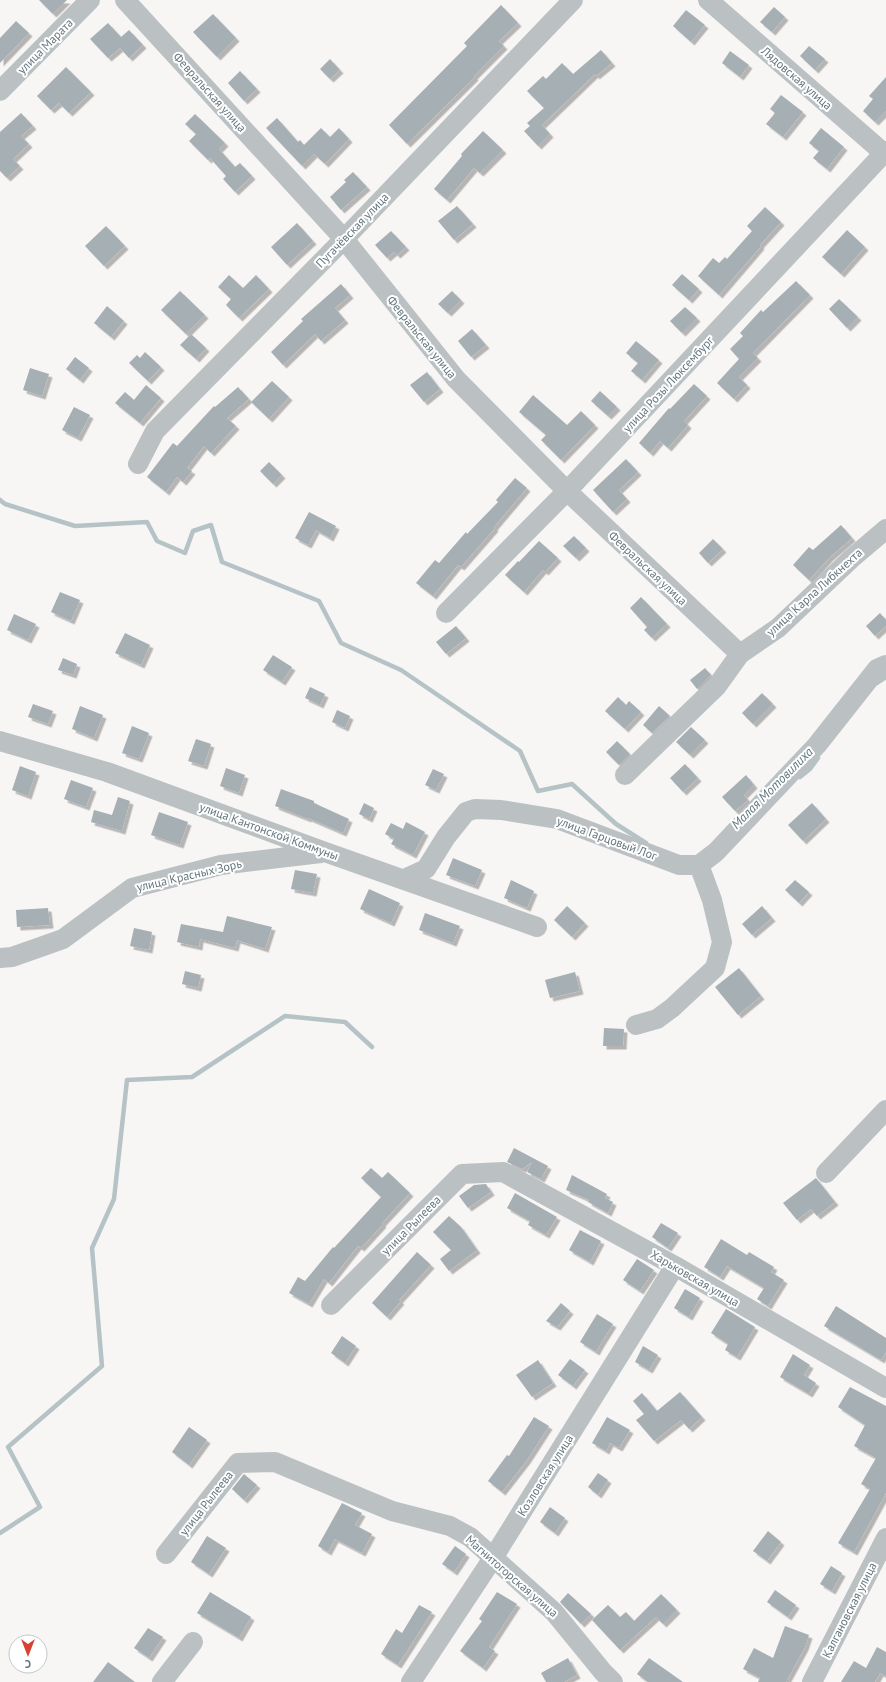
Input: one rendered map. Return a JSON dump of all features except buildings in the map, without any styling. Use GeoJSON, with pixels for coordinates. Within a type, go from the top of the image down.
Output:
{"type":"FeatureCollection","features":[{"type":"Feature","properties":{"kind":"street","name":"улица Марата"},"geometry":{"type":"LineString","coordinates":[[0,91],[90,0]]}},
{"type":"Feature","properties":{"kind":"street","name":"Февральская улица"},"geometry":{"type":"LineString","coordinates":[[125,0],[344,239],[456,379],[567,492],[740,654]]}},
{"type":"Feature","properties":{"kind":"street","name":"Пугачёвская улица"},"geometry":{"type":"LineString","coordinates":[[138,464],[154,431],[344,239],[573,0]]}},
{"type":"Feature","properties":{"kind":"street","name":"Лядовская улица"},"geometry":{"type":"LineString","coordinates":[[708,0],[885,153]]}},
{"type":"Feature","properties":{"kind":"street","name":"улица Розы Люксембург"},"geometry":{"type":"LineString","coordinates":[[446,613],[567,492],[885,153]]}},
{"type":"Feature","properties":{"kind":"street","name":"улица Карла Либкнехта"},"geometry":{"type":"LineString","coordinates":[[625,775],[717,686],[740,654],[778,628],[852,558],[886,529]]}},
{"type":"Feature","properties":{"kind":"street"},"geometry":{"type":"LineString","coordinates":[[636,1025],[657,1018],[672,1008],[715,968],[722,942],[712,900],[699,866],[716,852],[817,745],[878,669],[886,665]]}},
{"type":"Feature","properties":{"kind":"street","name":"улица Кантонской Коммуны"},"geometry":{"type":"LineString","coordinates":[[0,741],[107,772],[325,852],[537,927]]}},
{"type":"Feature","properties":{"kind":"street","name":"улица Гарцовый Лог"},"geometry":{"type":"LineString","coordinates":[[404,879],[426,869],[446,837],[466,812],[476,809],[501,810],[557,819],[679,865],[699,866]]}},
{"type":"Feature","properties":{"kind":"street","name":"улица Красных Зорь"},"geometry":{"type":"LineString","coordinates":[[0,958],[12,958],[63,939],[132,888],[221,865],[325,852]]}},
{"type":"Feature","properties":{"kind":"street"},"geometry":{"type":"LineString","coordinates":[[826,1173],[886,1110]]}},
{"type":"Feature","properties":{"kind":"street","name":"Харьковская улица"},"geometry":{"type":"LineString","coordinates":[[502,1172],[675,1266],[886,1388]]}},
{"type":"Feature","properties":{"kind":"street","name":"улица Рылеева"},"geometry":{"type":"LineString","coordinates":[[331,1305],[462,1174],[502,1172]]}},
{"type":"Feature","properties":{"kind":"street","name":"Козловская улица"},"geometry":{"type":"LineString","coordinates":[[411,1682],[493,1558],[675,1266]]}},
{"type":"Feature","properties":{"kind":"street","name":"улица Рылеева"},"geometry":{"type":"LineString","coordinates":[[166,1554],[238,1463],[275,1462]]}},
{"type":"Feature","properties":{"kind":"street","name":"Магнитогорская улица"},"geometry":{"type":"LineString","coordinates":[[275,1462],[392,1510],[450,1526],[470,1537],[554,1612],[603,1672],[613,1682]]}},
{"type":"Feature","properties":{"kind":"street","name":"Калгановская улица"},"geometry":{"type":"LineString","coordinates":[[812,1682],[886,1538]]}},
{"type":"Feature","properties":{"kind":"street"},"geometry":{"type":"LineString","coordinates":[[162,1682],[193,1642]]}},
{"type":"Feature","properties":{"kind":"waterway"},"geometry":{"type":"LineString","coordinates":[[0,500],[5,504],[75,526],[147,522],[157,541],[185,553],[193,531],[211,525],[222,562],[319,601],[341,643],[401,670],[520,751],[538,791],[572,784],[616,824],[646,843]]}},
{"type":"Feature","properties":{"kind":"waterway","name":"Малая Мотовилиха"},"geometry":{"type":"LineString","coordinates":[[877,683],[886,677]]}},
{"type":"Feature","properties":{"kind":"waterway","name":"Малая Мотовилиха"},"geometry":{"type":"LineString","coordinates":[[800,777],[810,769],[818,758]]}},
{"type":"Feature","properties":{"kind":"waterway"},"geometry":{"type":"LineString","coordinates":[[0,1533],[40,1507],[8,1447],[102,1366],[92,1248],[114,1199],[127,1080],[192,1077],[285,1016],[345,1022],[372,1047]]}}]}
